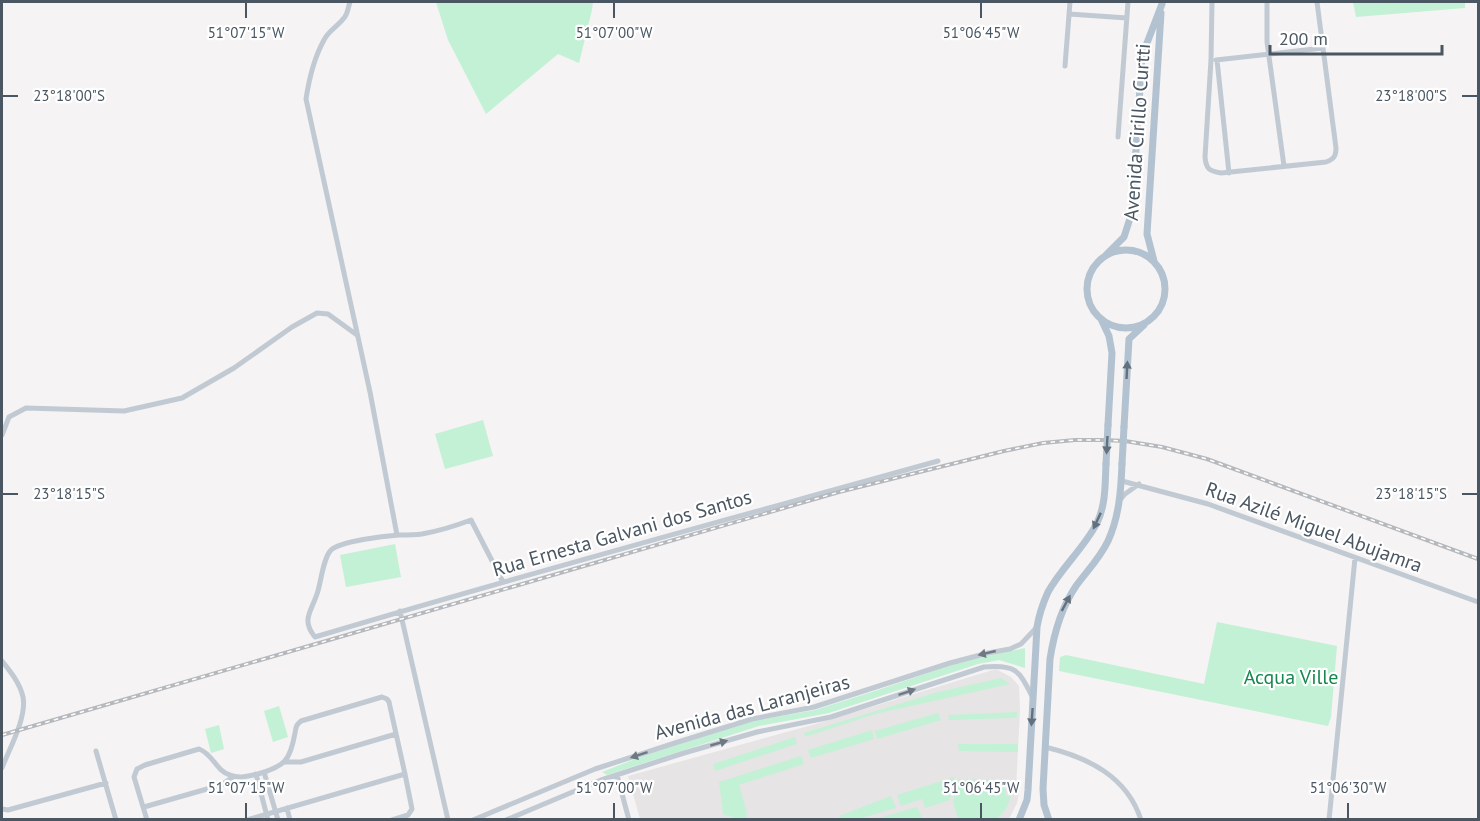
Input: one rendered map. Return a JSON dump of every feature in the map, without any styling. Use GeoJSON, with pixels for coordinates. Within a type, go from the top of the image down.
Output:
{"type":"FeatureCollection","features":[{"type":"Feature","properties":{"kind":"main road","name":"Avenida Cirillo Curtti"},"geometry":{"type":"LineString","coordinates":[[1106,255],[1124,237],[1132,212],[1142,56],[1162,3]]}},
{"type":"Feature","properties":{"kind":"main road","name":"Avenida Cirillo Curtti"},"geometry":{"type":"LineString","coordinates":[[1154,261],[1147,234],[1162,3]]}},
{"type":"Feature","properties":{"kind":"main road"},"geometry":{"type":"LineString","coordinates":[[1049,819],[1044,804],[1043,789],[1050,659],[1054,633],[1061,613],[1075,587],[1094,564],[1113,529],[1122,481],[1129,339],[1148,321],[1159,310],[1164,298],[1165,285],[1162,272],[1154,261],[1143,253],[1130,250],[1117,250],[1106,255],[1096,263],[1086,286],[1092,309],[1112,326],[1125,328],[1138,326],[1148,321]]}},
{"type":"Feature","properties":{"kind":"main road"},"geometry":{"type":"LineString","coordinates":[[1019,819],[1027,800],[1037,627],[1040,611],[1048,591],[1096,524],[1105,499],[1112,353],[1109,336],[1101,319]]}},
{"type":"Feature","properties":{"kind":"street"},"geometry":{"type":"LineString","coordinates":[[350,2],[344,19],[324,39],[308,81],[306,99],[370,392],[397,535],[418,535],[440,531],[471,520],[503,582]]}},
{"type":"Feature","properties":{"kind":"street"},"geometry":{"type":"LineString","coordinates":[[1065,66],[1070,2]]}},
{"type":"Feature","properties":{"kind":"street"},"geometry":{"type":"LineString","coordinates":[[1118,136],[1128,2]]}},
{"type":"Feature","properties":{"kind":"street"},"geometry":{"type":"LineString","coordinates":[[1212,2],[1214,60],[1229,173]]}},
{"type":"Feature","properties":{"kind":"street"},"geometry":{"type":"LineString","coordinates":[[1267,2],[1266,31],[1284,166]]}},
{"type":"Feature","properties":{"kind":"street"},"geometry":{"type":"LineString","coordinates":[[1214,60],[1205,157],[1209,170],[1229,173],[1331,160],[1336,155],[1336,148],[1317,2]]}},
{"type":"Feature","properties":{"kind":"street"},"geometry":{"type":"LineString","coordinates":[[1070,14],[1127,18]]}},
{"type":"Feature","properties":{"kind":"street"},"geometry":{"type":"LineString","coordinates":[[1214,60],[1323,48]]}},
{"type":"Feature","properties":{"kind":"street"},"geometry":{"type":"LineString","coordinates":[[2,435],[9,417],[27,408],[124,411],[182,398],[234,368],[292,327],[317,313],[328,314],[357,335]]}},
{"type":"Feature","properties":{"kind":"street","name":"Rua Ernesta Galvani dos Santos"},"geometry":{"type":"LineString","coordinates":[[397,535],[341,545],[331,550],[308,618],[308,628],[315,637],[400,611],[938,461]]}},
{"type":"Feature","properties":{"kind":"street","name":"Rua Azilé Miguel Abujamra"},"geometry":{"type":"LineString","coordinates":[[1122,481],[1208,504],[1479,602]]}},
{"type":"Feature","properties":{"kind":"street"},"geometry":{"type":"LineString","coordinates":[[1120,500],[1138,484]]}},
{"type":"Feature","properties":{"kind":"street"},"geometry":{"type":"LineString","coordinates":[[1329,819],[1355,558]]}},
{"type":"Feature","properties":{"kind":"street"},"geometry":{"type":"LineString","coordinates":[[400,611],[447,819]]}},
{"type":"Feature","properties":{"kind":"street","name":"Avenida das Laranjeiras"},"geometry":{"type":"LineString","coordinates":[[473,819],[595,770],[675,743],[752,719],[814,707],[950,663],[1010,649],[1021,644],[1037,627]]}},
{"type":"Feature","properties":{"kind":"street"},"geometry":{"type":"LineString","coordinates":[[2,661],[15,677],[23,696],[24,713],[2,768]]}},
{"type":"Feature","properties":{"kind":"street","name":"Avenida das Laranjeiras"},"geometry":{"type":"LineString","coordinates":[[506,819],[601,780],[684,753],[758,732],[831,717],[984,667],[1001,665],[1022,675],[1033,698]]}},
{"type":"Feature","properties":{"kind":"street"},"geometry":{"type":"LineString","coordinates":[[147,819],[134,777],[137,769],[199,749],[204,751],[221,771],[233,777],[243,778],[275,769],[290,754],[298,723],[382,697],[389,702],[412,808],[408,815],[392,819]]}},
{"type":"Feature","properties":{"kind":"street"},"geometry":{"type":"LineString","coordinates":[[284,762],[301,762],[396,734]]}},
{"type":"Feature","properties":{"kind":"street"},"geometry":{"type":"LineString","coordinates":[[1045,747],[1083,759],[1113,777],[1127,792],[1141,819]]}},
{"type":"Feature","properties":{"kind":"street"},"geometry":{"type":"LineString","coordinates":[[96,751],[116,819]]}},
{"type":"Feature","properties":{"kind":"street"},"geometry":{"type":"LineString","coordinates":[[264,772],[278,819]]}},
{"type":"Feature","properties":{"kind":"street"},"geometry":{"type":"LineString","coordinates":[[256,774],[268,817]]}},
{"type":"Feature","properties":{"kind":"street"},"geometry":{"type":"LineString","coordinates":[[247,819],[268,817],[287,808],[405,774]]}},
{"type":"Feature","properties":{"kind":"street"},"geometry":{"type":"LineString","coordinates":[[617,775],[629,819]]}},
{"type":"Feature","properties":{"kind":"street"},"geometry":{"type":"LineString","coordinates":[[144,807],[221,785],[233,777]]}},
{"type":"Feature","properties":{"kind":"street"},"geometry":{"type":"LineString","coordinates":[[2,809],[8,810],[106,783]]}},
{"type":"Feature","properties":{"kind":"street"},"geometry":{"type":"LineString","coordinates":[[287,808],[290,819]]}},
{"type":"Feature","properties":{"kind":"shaded area"},"geometry":{"type":"Polygon","coordinates":[[[996,669],[1011,677],[1019,686],[1016,788],[1020,788],[1017,803],[1009,819],[640,819],[628,776],[812,725],[996,669]]]}},
{"type":"Feature","properties":{"kind":"green space"},"geometry":{"type":"Polygon","coordinates":[[[436,2],[593,2],[579,63],[558,54],[486,114],[448,40],[436,2]]]}},
{"type":"Feature","properties":{"kind":"green space"},"geometry":{"type":"Polygon","coordinates":[[[1353,2],[1465,2],[1465,8],[1356,17],[1353,2]]]}},
{"type":"Feature","properties":{"kind":"green space"},"geometry":{"type":"Polygon","coordinates":[[[483,420],[493,456],[445,469],[435,434],[483,420]]]}},
{"type":"Feature","properties":{"kind":"green space"},"geometry":{"type":"Polygon","coordinates":[[[395,544],[401,577],[346,587],[340,555],[395,544]]]}},
{"type":"Feature","properties":{"kind":"green space","name":"Acqua Ville"},"geometry":{"type":"Polygon","coordinates":[[[1217,622],[1337,646],[1331,717],[1328,726],[1059,671],[1060,657],[1066,655],[1204,684],[1217,622]]]}},
{"type":"Feature","properties":{"kind":"green space"},"geometry":{"type":"Polygon","coordinates":[[[1025,648],[1025,668],[999,660],[978,664],[829,713],[759,726],[607,775],[602,772],[640,757],[752,721],[815,710],[960,662],[1025,648]]]}},
{"type":"Feature","properties":{"kind":"green space"},"geometry":{"type":"Polygon","coordinates":[[[1001,678],[1010,684],[875,714],[805,737],[804,733],[938,692],[1001,678]]]}},
{"type":"Feature","properties":{"kind":"green space"},"geometry":{"type":"Polygon","coordinates":[[[279,706],[288,737],[273,742],[264,711],[279,706]]]}},
{"type":"Feature","properties":{"kind":"green space"},"geometry":{"type":"Polygon","coordinates":[[[1017,712],[1017,717],[1010,718],[949,720],[948,715],[1017,712]]]}},
{"type":"Feature","properties":{"kind":"green space"},"geometry":{"type":"Polygon","coordinates":[[[938,713],[941,720],[877,739],[875,731],[938,713]]]}},
{"type":"Feature","properties":{"kind":"green space"},"geometry":{"type":"Polygon","coordinates":[[[219,725],[224,749],[211,753],[205,729],[219,725]]]}},
{"type":"Feature","properties":{"kind":"green space"},"geometry":{"type":"Polygon","coordinates":[[[872,730],[874,739],[811,758],[808,750],[872,730]]]}},
{"type":"Feature","properties":{"kind":"green space"},"geometry":{"type":"Polygon","coordinates":[[[795,737],[797,744],[715,771],[713,764],[795,737]]]}},
{"type":"Feature","properties":{"kind":"green space"},"geometry":{"type":"Polygon","coordinates":[[[958,744],[1018,744],[1018,752],[959,751],[958,744]]]}},
{"type":"Feature","properties":{"kind":"green space"},"geometry":{"type":"Polygon","coordinates":[[[801,756],[804,764],[739,785],[747,819],[738,819],[723,814],[719,782],[801,756]]]}},
{"type":"Feature","properties":{"kind":"green space"},"geometry":{"type":"Polygon","coordinates":[[[954,777],[950,800],[925,808],[922,799],[901,806],[897,795],[954,777]]]}},
{"type":"Feature","properties":{"kind":"green space"},"geometry":{"type":"Polygon","coordinates":[[[958,779],[1004,780],[1006,795],[1011,797],[1006,809],[997,819],[958,819],[953,802],[958,779]]]}},
{"type":"Feature","properties":{"kind":"green space"},"geometry":{"type":"Polygon","coordinates":[[[891,796],[896,808],[858,819],[840,819],[839,816],[891,796]]]}},
{"type":"Feature","properties":{"kind":"green space"},"geometry":{"type":"Polygon","coordinates":[[[917,807],[923,819],[875,819],[917,807]]]}},
{"type":"Feature","properties":{"kind":"railway"},"geometry":{"type":"LineString","coordinates":[[2,735],[839,492],[1043,443],[1103,440],[1162,447],[1207,459],[1478,559]]}}]}
